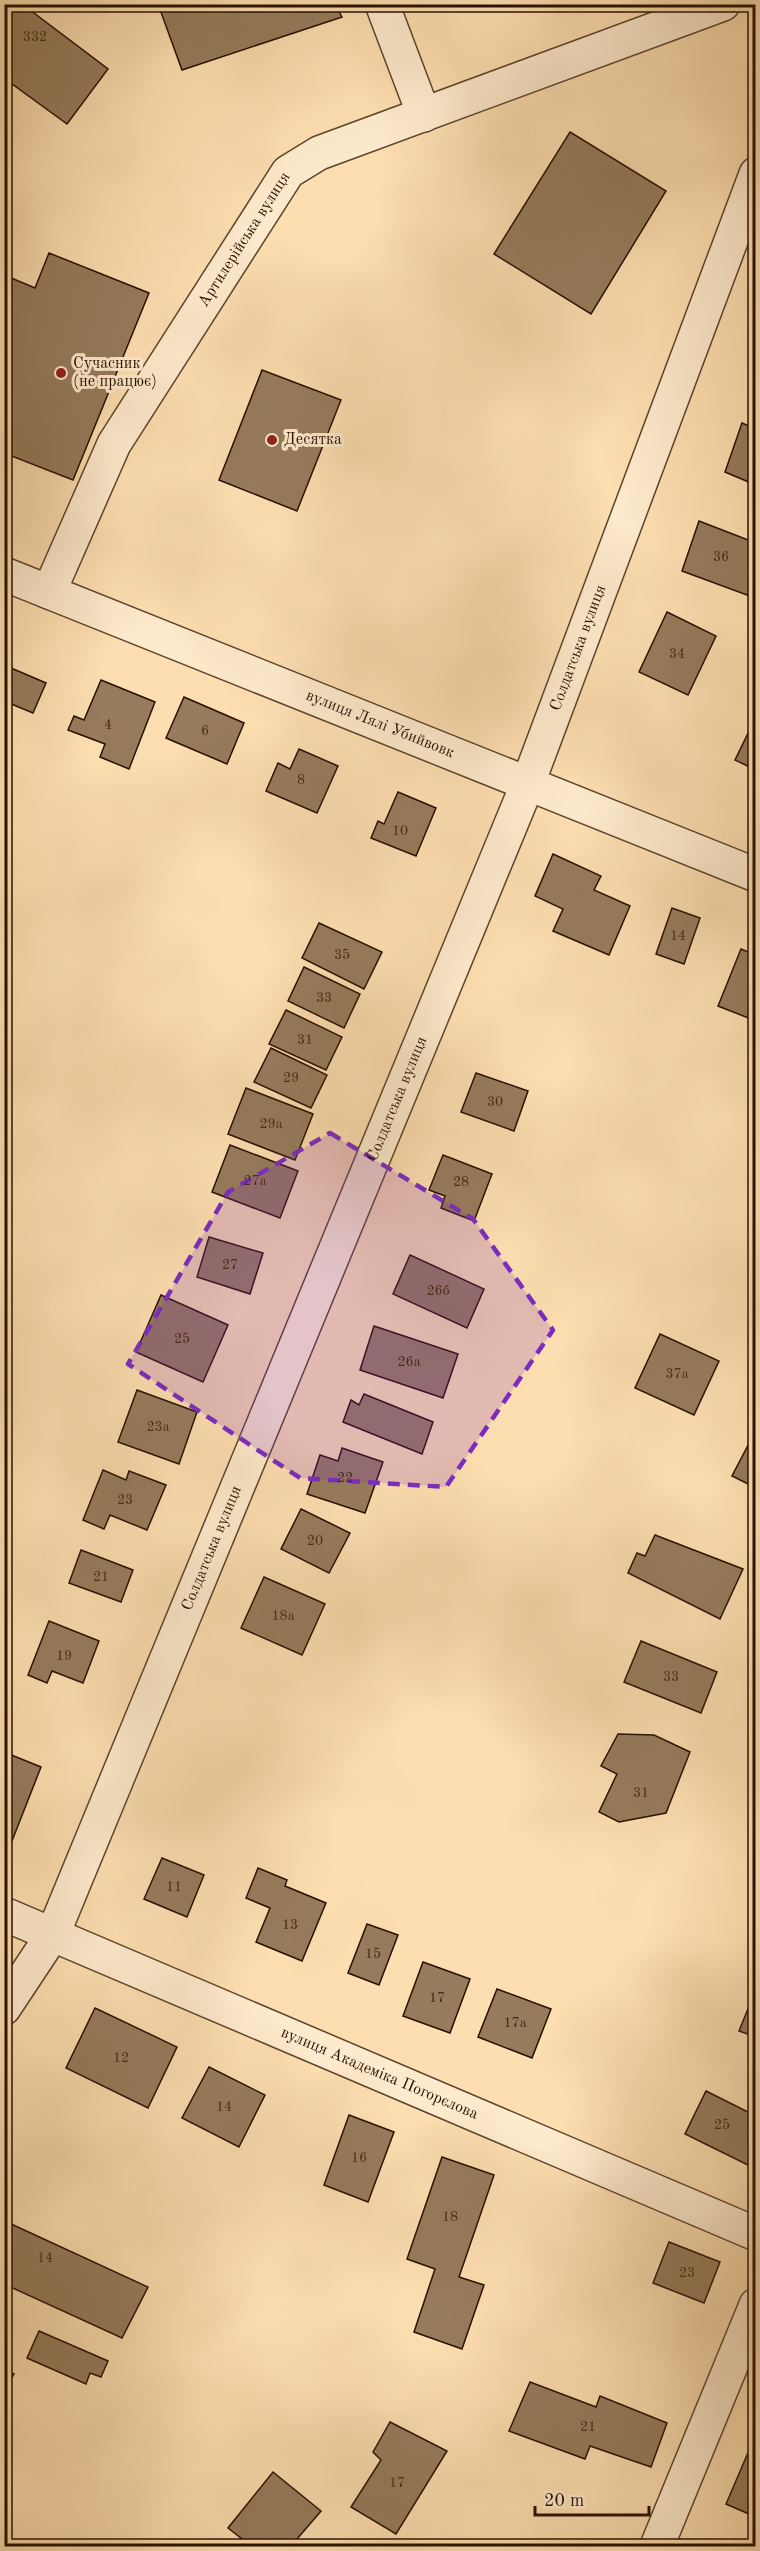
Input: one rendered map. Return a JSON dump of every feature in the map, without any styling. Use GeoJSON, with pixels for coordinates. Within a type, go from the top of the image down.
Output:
{"type":"FeatureCollection","features":[{"type":"Feature","properties":{"kind":"street"},"geometry":{"type":"LineString","coordinates":[[382,4],[424,115]]}},
{"type":"Feature","properties":{"kind":"street","name":"Артилерійська вулиця"},"geometry":{"type":"LineString","coordinates":[[49,592],[114,444],[288,172],[320,153],[723,4]]}},
{"type":"Feature","properties":{"kind":"street","name":"Солдатська вулиця"},"geometry":{"type":"LineString","coordinates":[[4,2008],[53,1934],[528,783],[756,174]]}},
{"type":"Feature","properties":{"kind":"street","name":"вулиця Лялі Убийвовк"},"geometry":{"type":"LineString","coordinates":[[4,574],[756,874]]}},
{"type":"Feature","properties":{"kind":"street","name":"вулиця Академіка Погорєлова"},"geometry":{"type":"LineString","coordinates":[[4,1914],[756,2234]]}},
{"type":"Feature","properties":{"kind":"street"},"geometry":{"type":"LineString","coordinates":[[657,2547],[756,2305]]}},
{"type":"Feature","properties":{"kind":"highlighted area"},"geometry":{"type":"Polygon","coordinates":[[[330,1133],[473,1219],[553,1330],[446,1487],[300,1478],[128,1364],[228,1192],[330,1133]]]}},
{"type":"Feature","properties":{"kind":"building"},"geometry":{"type":"Polygon","coordinates":[[[4,4],[22,4],[108,69],[67,124],[4,78],[4,4]]]}},
{"type":"Feature","properties":{"kind":"building"},"geometry":{"type":"Polygon","coordinates":[[[158,4],[335,4],[342,17],[182,70],[158,4]]]}},
{"type":"Feature","properties":{"kind":"building"},"geometry":{"type":"Polygon","coordinates":[[[570,132],[666,191],[591,314],[494,254],[570,132]]]}},
{"type":"Feature","properties":{"kind":"building","name":"Сучасник (не працює)"},"geometry":{"type":"Polygon","coordinates":[[[49,253],[149,293],[73,480],[4,453],[4,275],[35,288],[49,253]]]}},
{"type":"Feature","properties":{"kind":"building"},"geometry":{"type":"Polygon","coordinates":[[[262,370],[341,400],[297,511],[219,480],[262,370]]]}},
{"type":"Feature","properties":{"kind":"building"},"geometry":{"type":"Polygon","coordinates":[[[742,423],[756,429],[756,485],[725,472],[742,423]]]}},
{"type":"Feature","properties":{"kind":"building"},"geometry":{"type":"Polygon","coordinates":[[[699,521],[756,543],[755,598],[682,571],[699,521]]]}},
{"type":"Feature","properties":{"kind":"building"},"geometry":{"type":"Polygon","coordinates":[[[667,612],[716,636],[688,695],[639,672],[667,612]]]}},
{"type":"Feature","properties":{"kind":"building"},"geometry":{"type":"Polygon","coordinates":[[[4,665],[46,683],[33,713],[4,701],[4,665]]]}},
{"type":"Feature","properties":{"kind":"building"},"geometry":{"type":"Polygon","coordinates":[[[101,680],[155,702],[129,769],[100,757],[105,744],[68,730],[74,716],[84,720],[101,680]]]}},
{"type":"Feature","properties":{"kind":"building"},"geometry":{"type":"Polygon","coordinates":[[[184,697],[244,723],[227,764],[166,738],[184,697]]]}},
{"type":"Feature","properties":{"kind":"building"},"geometry":{"type":"Polygon","coordinates":[[[756,719],[756,770],[735,760],[756,719]]]}},
{"type":"Feature","properties":{"kind":"building"},"geometry":{"type":"Polygon","coordinates":[[[299,749],[338,766],[317,813],[266,791],[278,763],[290,769],[299,749]]]}},
{"type":"Feature","properties":{"kind":"building"},"geometry":{"type":"Polygon","coordinates":[[[398,792],[436,808],[416,856],[371,838],[378,821],[384,824],[398,792]]]}},
{"type":"Feature","properties":{"kind":"building"},"geometry":{"type":"Polygon","coordinates":[[[553,854],[601,876],[594,890],[630,906],[609,955],[553,931],[563,909],[535,896],[553,854]]]}},
{"type":"Feature","properties":{"kind":"building"},"geometry":{"type":"Polygon","coordinates":[[[672,908],[700,918],[684,964],[656,954],[672,908]]]}},
{"type":"Feature","properties":{"kind":"building"},"geometry":{"type":"Polygon","coordinates":[[[319,923],[382,952],[364,989],[302,958],[319,923]]]}},
{"type":"Feature","properties":{"kind":"building"},"geometry":{"type":"Polygon","coordinates":[[[741,949],[756,955],[756,1008],[751,1019],[718,1006],[741,949]]]}},
{"type":"Feature","properties":{"kind":"building"},"geometry":{"type":"Polygon","coordinates":[[[304,967],[360,994],[344,1028],[288,1001],[304,967]]]}},
{"type":"Feature","properties":{"kind":"building"},"geometry":{"type":"Polygon","coordinates":[[[286,1010],[342,1037],[326,1070],[269,1044],[286,1010]]]}},
{"type":"Feature","properties":{"kind":"building"},"geometry":{"type":"Polygon","coordinates":[[[271,1048],[327,1075],[311,1108],[254,1082],[271,1048]]]}},
{"type":"Feature","properties":{"kind":"building"},"geometry":{"type":"Polygon","coordinates":[[[476,1073],[528,1091],[514,1131],[461,1112],[476,1073]]]}},
{"type":"Feature","properties":{"kind":"building"},"geometry":{"type":"Polygon","coordinates":[[[246,1088],[313,1114],[295,1160],[228,1134],[246,1088]]]}},
{"type":"Feature","properties":{"kind":"building"},"geometry":{"type":"Polygon","coordinates":[[[230,1145],[298,1171],[280,1218],[212,1192],[230,1145]]]}},
{"type":"Feature","properties":{"kind":"building"},"geometry":{"type":"Polygon","coordinates":[[[443,1155],[492,1174],[474,1221],[441,1208],[445,1196],[429,1190],[443,1155]]]}},
{"type":"Feature","properties":{"kind":"building"},"geometry":{"type":"Polygon","coordinates":[[[209,1237],[263,1253],[250,1294],[197,1277],[209,1237]]]}},
{"type":"Feature","properties":{"kind":"building"},"geometry":{"type":"Polygon","coordinates":[[[410,1255],[484,1289],[467,1328],[393,1294],[410,1255]]]}},
{"type":"Feature","properties":{"kind":"building"},"geometry":{"type":"Polygon","coordinates":[[[161,1295],[228,1325],[203,1382],[136,1352],[161,1295]]]}},
{"type":"Feature","properties":{"kind":"building"},"geometry":{"type":"Polygon","coordinates":[[[374,1326],[458,1354],[443,1398],[360,1370],[374,1326]]]}},
{"type":"Feature","properties":{"kind":"building"},"geometry":{"type":"Polygon","coordinates":[[[660,1334],[719,1361],[694,1415],[635,1388],[660,1334]]]}},
{"type":"Feature","properties":{"kind":"building"},"geometry":{"type":"Polygon","coordinates":[[[137,1390],[197,1412],[179,1464],[118,1442],[137,1390]]]}},
{"type":"Feature","properties":{"kind":"building"},"geometry":{"type":"Polygon","coordinates":[[[364,1394],[433,1422],[422,1454],[343,1422],[351,1400],[359,1405],[364,1394]]]}},
{"type":"Feature","properties":{"kind":"building"},"geometry":{"type":"Polygon","coordinates":[[[756,1430],[756,1488],[732,1476],[756,1430]]]}},
{"type":"Feature","properties":{"kind":"building"},"geometry":{"type":"Polygon","coordinates":[[[342,1448],[383,1462],[365,1513],[307,1494],[320,1455],[338,1461],[342,1448]]]}},
{"type":"Feature","properties":{"kind":"building"},"geometry":{"type":"Polygon","coordinates":[[[103,1470],[126,1480],[129,1471],[166,1485],[147,1530],[110,1515],[104,1529],[83,1520],[103,1470]]]}},
{"type":"Feature","properties":{"kind":"building"},"geometry":{"type":"Polygon","coordinates":[[[301,1509],[350,1533],[329,1573],[281,1549],[301,1509]]]}},
{"type":"Feature","properties":{"kind":"building"},"geometry":{"type":"Polygon","coordinates":[[[655,1535],[743,1569],[720,1619],[628,1573],[637,1553],[645,1556],[655,1535]]]}},
{"type":"Feature","properties":{"kind":"building"},"geometry":{"type":"Polygon","coordinates":[[[81,1550],[133,1570],[121,1602],[69,1583],[81,1550]]]}},
{"type":"Feature","properties":{"kind":"building"},"geometry":{"type":"Polygon","coordinates":[[[264,1577],[325,1604],[302,1655],[241,1628],[264,1577]]]}},
{"type":"Feature","properties":{"kind":"building"},"geometry":{"type":"Polygon","coordinates":[[[49,1621],[99,1641],[83,1683],[52,1671],[47,1683],[28,1675],[49,1621]]]}},
{"type":"Feature","properties":{"kind":"building"},"geometry":{"type":"Polygon","coordinates":[[[641,1641],[717,1672],[701,1713],[624,1682],[641,1641]]]}},
{"type":"Feature","properties":{"kind":"building"},"geometry":{"type":"Polygon","coordinates":[[[618,1734],[654,1735],[690,1752],[666,1813],[619,1822],[599,1812],[617,1774],[601,1766],[618,1734]]]}},
{"type":"Feature","properties":{"kind":"building"},"geometry":{"type":"Polygon","coordinates":[[[4,1752],[41,1767],[10,1846],[4,1844],[4,1752]]]}},
{"type":"Feature","properties":{"kind":"building"},"geometry":{"type":"Polygon","coordinates":[[[162,1858],[204,1875],[187,1917],[144,1899],[162,1858]]]}},
{"type":"Feature","properties":{"kind":"building"},"geometry":{"type":"Polygon","coordinates":[[[258,1868],[287,1880],[285,1886],[326,1903],[302,1961],[256,1942],[270,1908],[246,1898],[258,1868]]]}},
{"type":"Feature","properties":{"kind":"building"},"geometry":{"type":"Polygon","coordinates":[[[367,1924],[398,1935],[379,1985],[348,1973],[367,1924]]]}},
{"type":"Feature","properties":{"kind":"building"},"geometry":{"type":"Polygon","coordinates":[[[423,1962],[470,1979],[450,2033],[403,2016],[423,1962]]]}},
{"type":"Feature","properties":{"kind":"building"},"geometry":{"type":"Polygon","coordinates":[[[497,1989],[551,2009],[532,2058],[478,2037],[497,1989]]]}},
{"type":"Feature","properties":{"kind":"building"},"geometry":{"type":"Polygon","coordinates":[[[756,1989],[756,2037],[739,2031],[756,1989]]]}},
{"type":"Feature","properties":{"kind":"building"},"geometry":{"type":"Polygon","coordinates":[[[95,2008],[177,2047],[148,2108],[66,2068],[95,2008]]]}},
{"type":"Feature","properties":{"kind":"building"},"geometry":{"type":"Polygon","coordinates":[[[209,2067],[265,2095],[239,2147],[182,2118],[209,2067]]]}},
{"type":"Feature","properties":{"kind":"building"},"geometry":{"type":"Polygon","coordinates":[[[706,2091],[756,2116],[756,2169],[685,2134],[706,2091]]]}},
{"type":"Feature","properties":{"kind":"building"},"geometry":{"type":"Polygon","coordinates":[[[349,2115],[394,2132],[368,2202],[324,2185],[349,2115]]]}},
{"type":"Feature","properties":{"kind":"building"},"geometry":{"type":"Polygon","coordinates":[[[442,2157],[494,2175],[459,2277],[484,2285],[462,2349],[414,2332],[435,2269],[407,2259],[442,2157]]]}},
{"type":"Feature","properties":{"kind":"building"},"geometry":{"type":"Polygon","coordinates":[[[9,2223],[148,2287],[122,2338],[4,2284],[4,2232],[9,2223]]]}},
{"type":"Feature","properties":{"kind":"building"},"geometry":{"type":"Polygon","coordinates":[[[669,2242],[720,2262],[704,2303],[653,2283],[669,2242]]]}},
{"type":"Feature","properties":{"kind":"building"},"geometry":{"type":"Polygon","coordinates":[[[39,2331],[108,2361],[101,2377],[90,2373],[86,2384],[27,2358],[39,2331]]]}},
{"type":"Feature","properties":{"kind":"building"},"geometry":{"type":"Polygon","coordinates":[[[4,2370],[14,2374],[4,2392],[4,2370]]]}},
{"type":"Feature","properties":{"kind":"building"},"geometry":{"type":"Polygon","coordinates":[[[530,2382],[596,2407],[600,2396],[667,2423],[651,2467],[590,2446],[585,2459],[509,2431],[530,2382]]]}},
{"type":"Feature","properties":{"kind":"building"},"geometry":{"type":"Polygon","coordinates":[[[390,2422],[447,2451],[396,2534],[351,2507],[381,2460],[373,2452],[390,2422]]]}},
{"type":"Feature","properties":{"kind":"building"},"geometry":{"type":"Polygon","coordinates":[[[756,2434],[756,2517],[726,2504],[756,2434]]]}},
{"type":"Feature","properties":{"kind":"building"},"geometry":{"type":"Polygon","coordinates":[[[273,2472],[321,2511],[291,2546],[251,2546],[228,2528],[273,2472]]]}},
{"type":"Feature","properties":{"kind":"place","name":"Сучасник (не працює)"},"geometry":{"type":"Point","coordinates":[61,373]}},
{"type":"Feature","properties":{"kind":"place","name":"Десятка"},"geometry":{"type":"Point","coordinates":[272,440]}}]}
